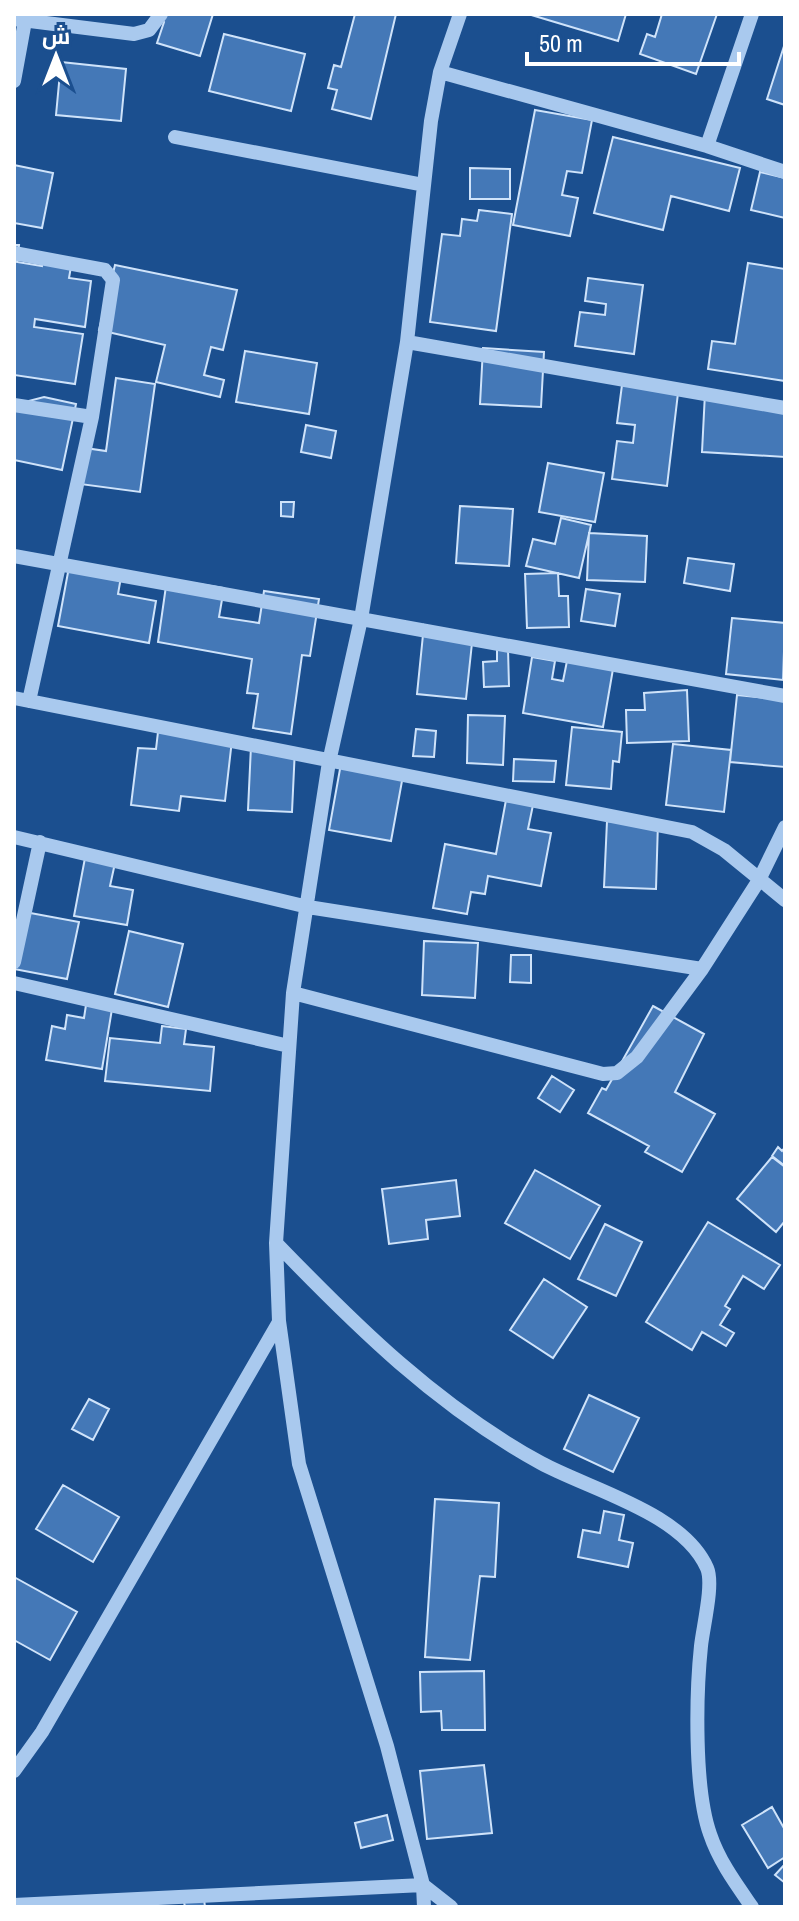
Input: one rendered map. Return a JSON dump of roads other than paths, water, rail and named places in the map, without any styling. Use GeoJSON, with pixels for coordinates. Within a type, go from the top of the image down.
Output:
{"type":"FeatureCollection","features":[{"type":"Feature","properties":{"kind":"street"},"geometry":{"type":"LineString","coordinates":[[14,81],[19,20],[134,34],[149,30],[161,14]]}},
{"type":"Feature","properties":{"kind":"street"},"geometry":{"type":"LineString","coordinates":[[424,1907],[423,1885],[387,1746],[299,1464],[279,1321],[276,1243],[293,993],[329,762],[361,619],[407,342],[440,72],[460,14]]}},
{"type":"Feature","properties":{"kind":"street"},"geometry":{"type":"LineString","coordinates":[[707,146],[752,14]]}},
{"type":"Feature","properties":{"kind":"street"},"geometry":{"type":"LineString","coordinates":[[440,72],[707,146],[785,172]]}},
{"type":"Feature","properties":{"kind":"street"},"geometry":{"type":"LineString","coordinates":[[175,137],[424,185]]}},
{"type":"Feature","properties":{"kind":"street"},"geometry":{"type":"LineString","coordinates":[[14,253],[105,270],[112,275],[92,417],[61,563],[21,699],[692,832],[724,850],[785,900]]}},
{"type":"Feature","properties":{"kind":"street"},"geometry":{"type":"LineString","coordinates":[[407,342],[785,408]]}},
{"type":"Feature","properties":{"kind":"street"},"geometry":{"type":"LineString","coordinates":[[14,405],[92,417]]}},
{"type":"Feature","properties":{"kind":"street"},"geometry":{"type":"LineString","coordinates":[[14,556],[785,696]]}},
{"type":"Feature","properties":{"kind":"street"},"geometry":{"type":"LineString","coordinates":[[293,993],[603,1074],[617,1073],[629,1066],[702,969],[759,880],[785,827]]}},
{"type":"Feature","properties":{"kind":"street"},"geometry":{"type":"LineString","coordinates":[[14,837],[308,907],[702,969]]}},
{"type":"Feature","properties":{"kind":"street"},"geometry":{"type":"LineString","coordinates":[[14,962],[40,842]]}},
{"type":"Feature","properties":{"kind":"street"},"geometry":{"type":"LineString","coordinates":[[14,983],[289,1046]]}},
{"type":"Feature","properties":{"kind":"street"},"geometry":{"type":"LineString","coordinates":[[276,1243],[348,1318],[438,1398],[541,1462],[667,1523],[696,1549],[709,1572],[701,1649],[700,1758],[709,1832],[725,1867],[752,1907]]}},
{"type":"Feature","properties":{"kind":"street"},"geometry":{"type":"LineString","coordinates":[[14,1771],[42,1732],[279,1321]]}},
{"type":"Feature","properties":{"kind":"street"},"geometry":{"type":"LineString","coordinates":[[14,1905],[423,1885],[451,1907]]}}]}
